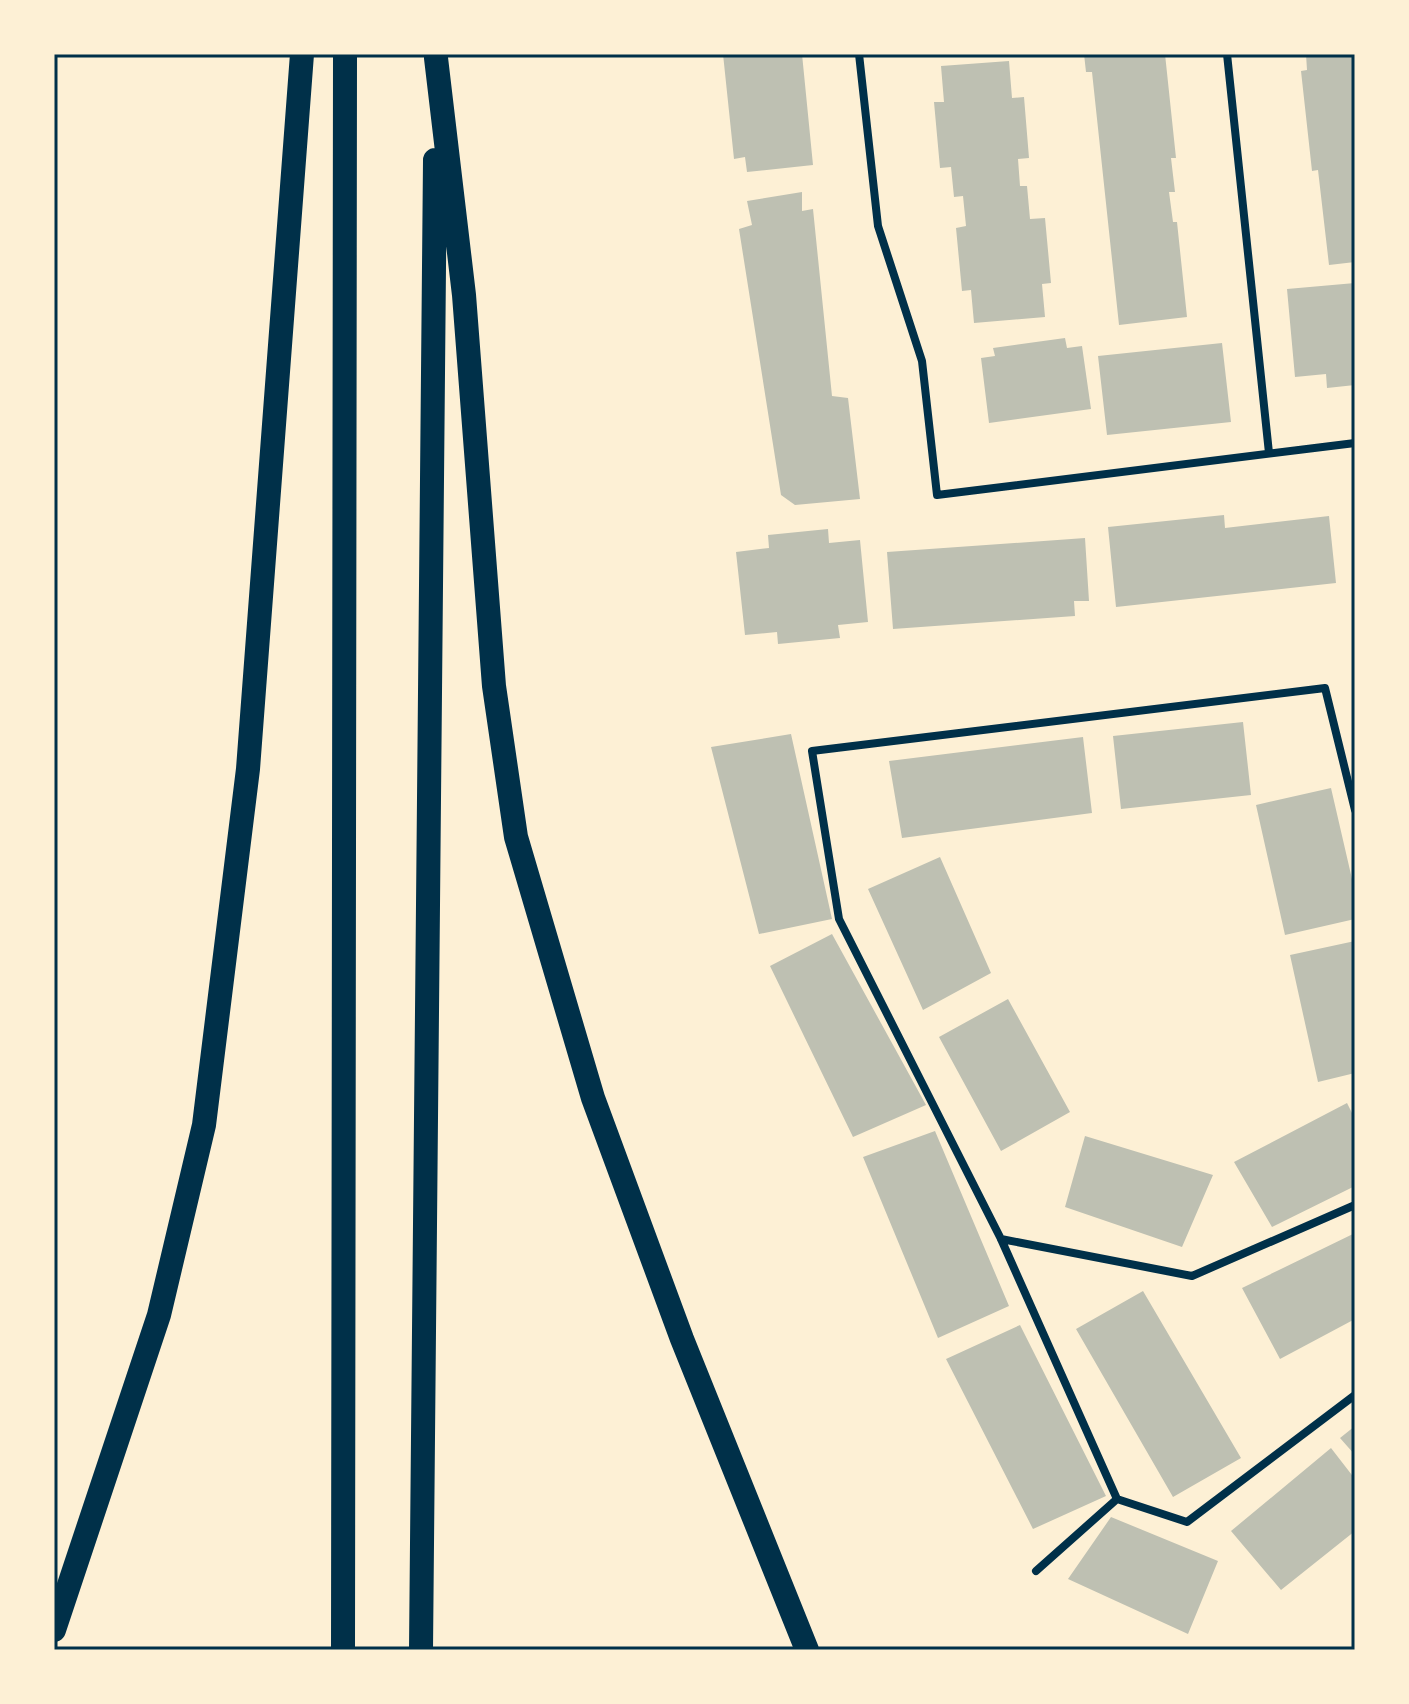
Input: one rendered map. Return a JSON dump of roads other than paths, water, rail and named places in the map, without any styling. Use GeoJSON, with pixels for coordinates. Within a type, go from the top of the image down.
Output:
{"type":"FeatureCollection","features":[{"type":"Feature","properties":{"kind":"highway"},"geometry":{"type":"LineString","coordinates":[[54,1630],[159,1315],[204,1125],[248,769],[302,54]]}},
{"type":"Feature","properties":{"kind":"highway"},"geometry":{"type":"LineString","coordinates":[[343,1650],[345,54]]}},
{"type":"Feature","properties":{"kind":"highway"},"geometry":{"type":"LineString","coordinates":[[421,1650],[436,56]]}},
{"type":"Feature","properties":{"kind":"highway"},"geometry":{"type":"LineString","coordinates":[[436,56],[464,295],[494,686],[516,837],[593,1098],[682,1339],[807,1650]]}},
{"type":"Feature","properties":{"kind":"street"},"geometry":{"type":"LineString","coordinates":[[859,54],[878,226],[922,361],[937,495],[1355,443]]}},
{"type":"Feature","properties":{"kind":"street"},"geometry":{"type":"LineString","coordinates":[[1227,54],[1269,453]]}},
{"type":"Feature","properties":{"kind":"street"},"geometry":{"type":"LineString","coordinates":[[1355,810],[1325,688],[812,751],[839,919],[1001,1239],[1117,1499],[1187,1522],[1355,1395]]}},
{"type":"Feature","properties":{"kind":"street"},"geometry":{"type":"LineString","coordinates":[[1001,1239],[1192,1276],[1355,1205]]}},
{"type":"Feature","properties":{"kind":"street"},"geometry":{"type":"LineString","coordinates":[[1036,1571],[1117,1499]]}}]}
